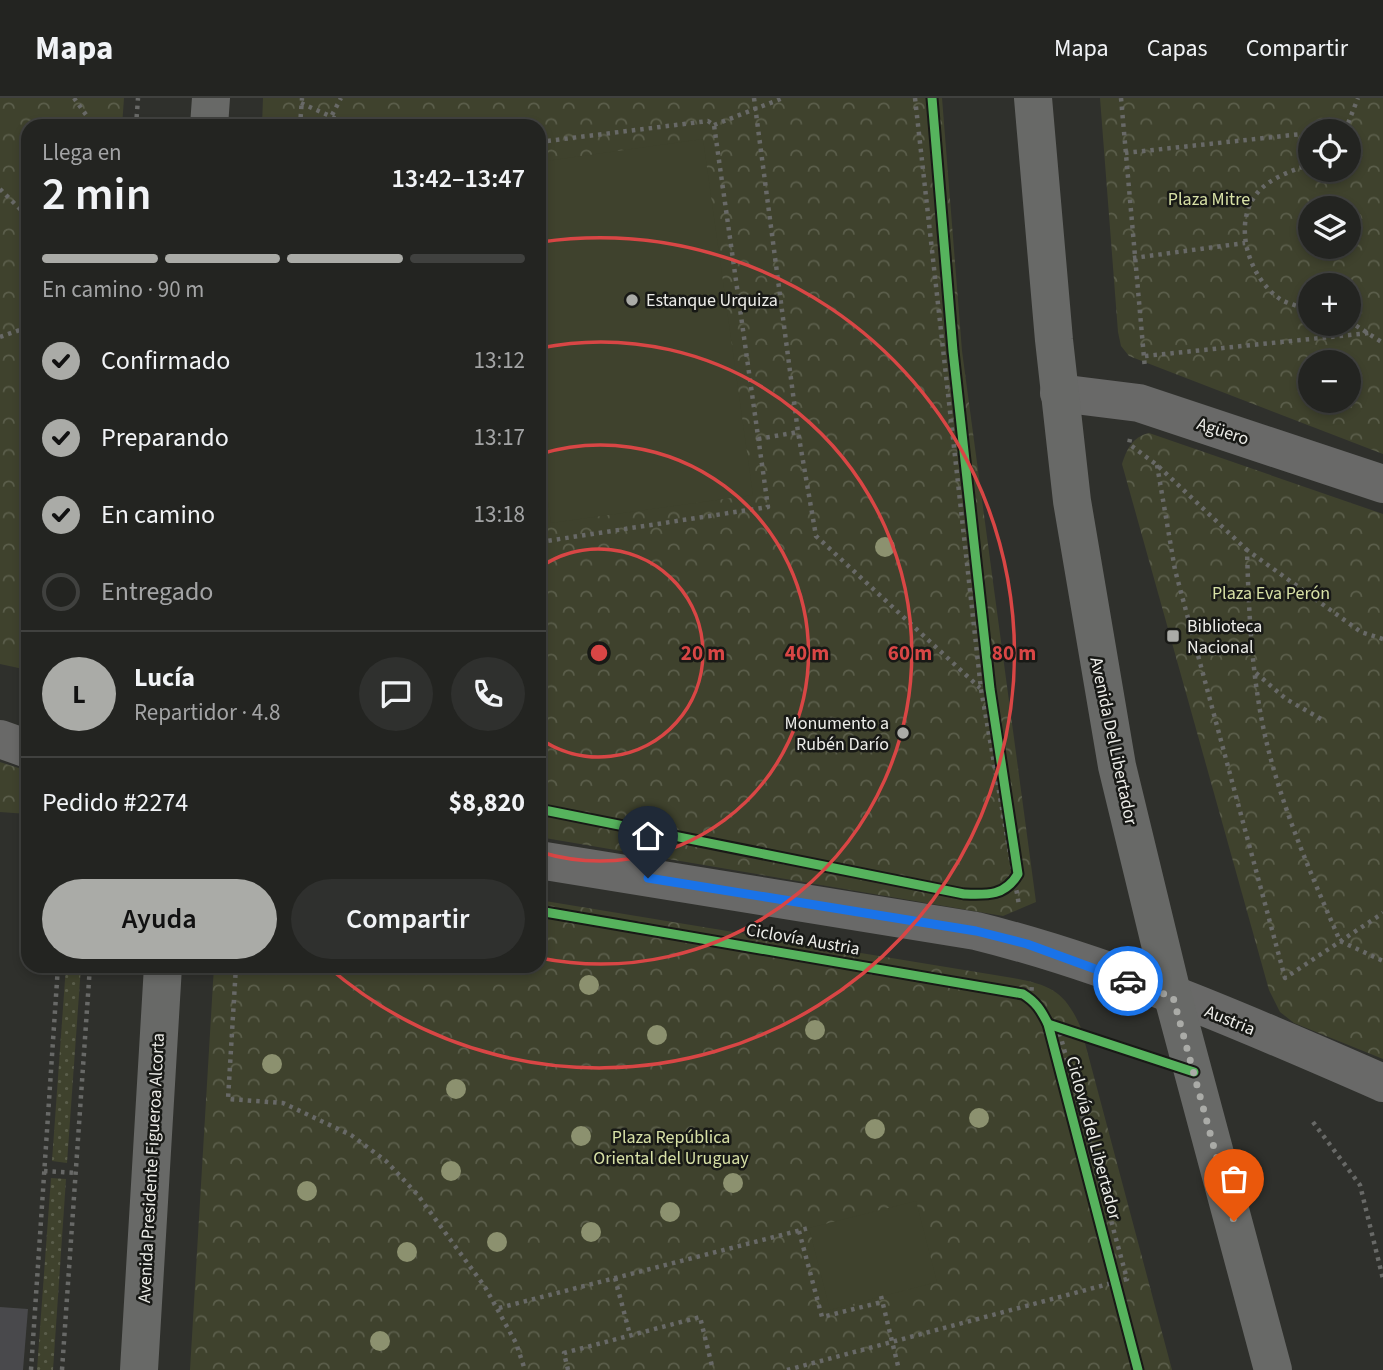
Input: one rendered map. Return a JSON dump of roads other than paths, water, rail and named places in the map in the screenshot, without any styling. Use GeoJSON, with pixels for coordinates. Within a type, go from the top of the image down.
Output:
{"type":"FeatureCollection","features":[{"type":"Feature","properties":{"kind":"main road"},"geometry":{"type":"LineString","coordinates":[[210,119],[211,98]]}},
{"type":"Feature","properties":{"kind":"main road","name":"Avenida Del Libertador"},"geometry":{"type":"LineString","coordinates":[[1037,104],[1059,393],[1072,501],[1116,766],[1173,997],[1273,1370]]}},
{"type":"Feature","properties":{"kind":"main road","name":"Avenida Presidente Figueroa Alcorta"},"geometry":{"type":"LineString","coordinates":[[139,1370],[163,973]]}},
{"type":"Feature","properties":{"kind":"street","name":"Agüero"},"geometry":{"type":"LineString","coordinates":[[1059,393],[1139,403],[1383,484]]}},
{"type":"Feature","properties":{"kind":"street"},"geometry":{"type":"LineString","coordinates":[[0,738],[21,746]]}},
{"type":"Feature","properties":{"kind":"street","name":"Austria"},"geometry":{"type":"LineString","coordinates":[[546,861],[976,931],[1027,944],[1173,997],[1383,1083]]}},
{"type":"Feature","properties":{"kind":"place","name":"Estanque Urquiza"},"geometry":{"type":"Point","coordinates":[632,300]}},
{"type":"Feature","properties":{"kind":"place","name":"Biblioteca Nacional"},"geometry":{"type":"Point","coordinates":[1173,636]}},
{"type":"Feature","properties":{"kind":"place","name":"Monumento a Rubén Darío"},"geometry":{"type":"Point","coordinates":[903,733]}},
{"type":"Feature","properties":{"kind":"park label","name":"Plaza Mitre"},"geometry":{"type":"Point","coordinates":[1209,199]}},
{"type":"Feature","properties":{"kind":"park label","name":"Plaza Eva Perón"},"geometry":{"type":"Point","coordinates":[1271,593]}},
{"type":"Feature","properties":{"kind":"park label","name":"Plaza República Oriental del Uruguay"},"geometry":{"type":"Point","coordinates":[671,1147]}}]}
